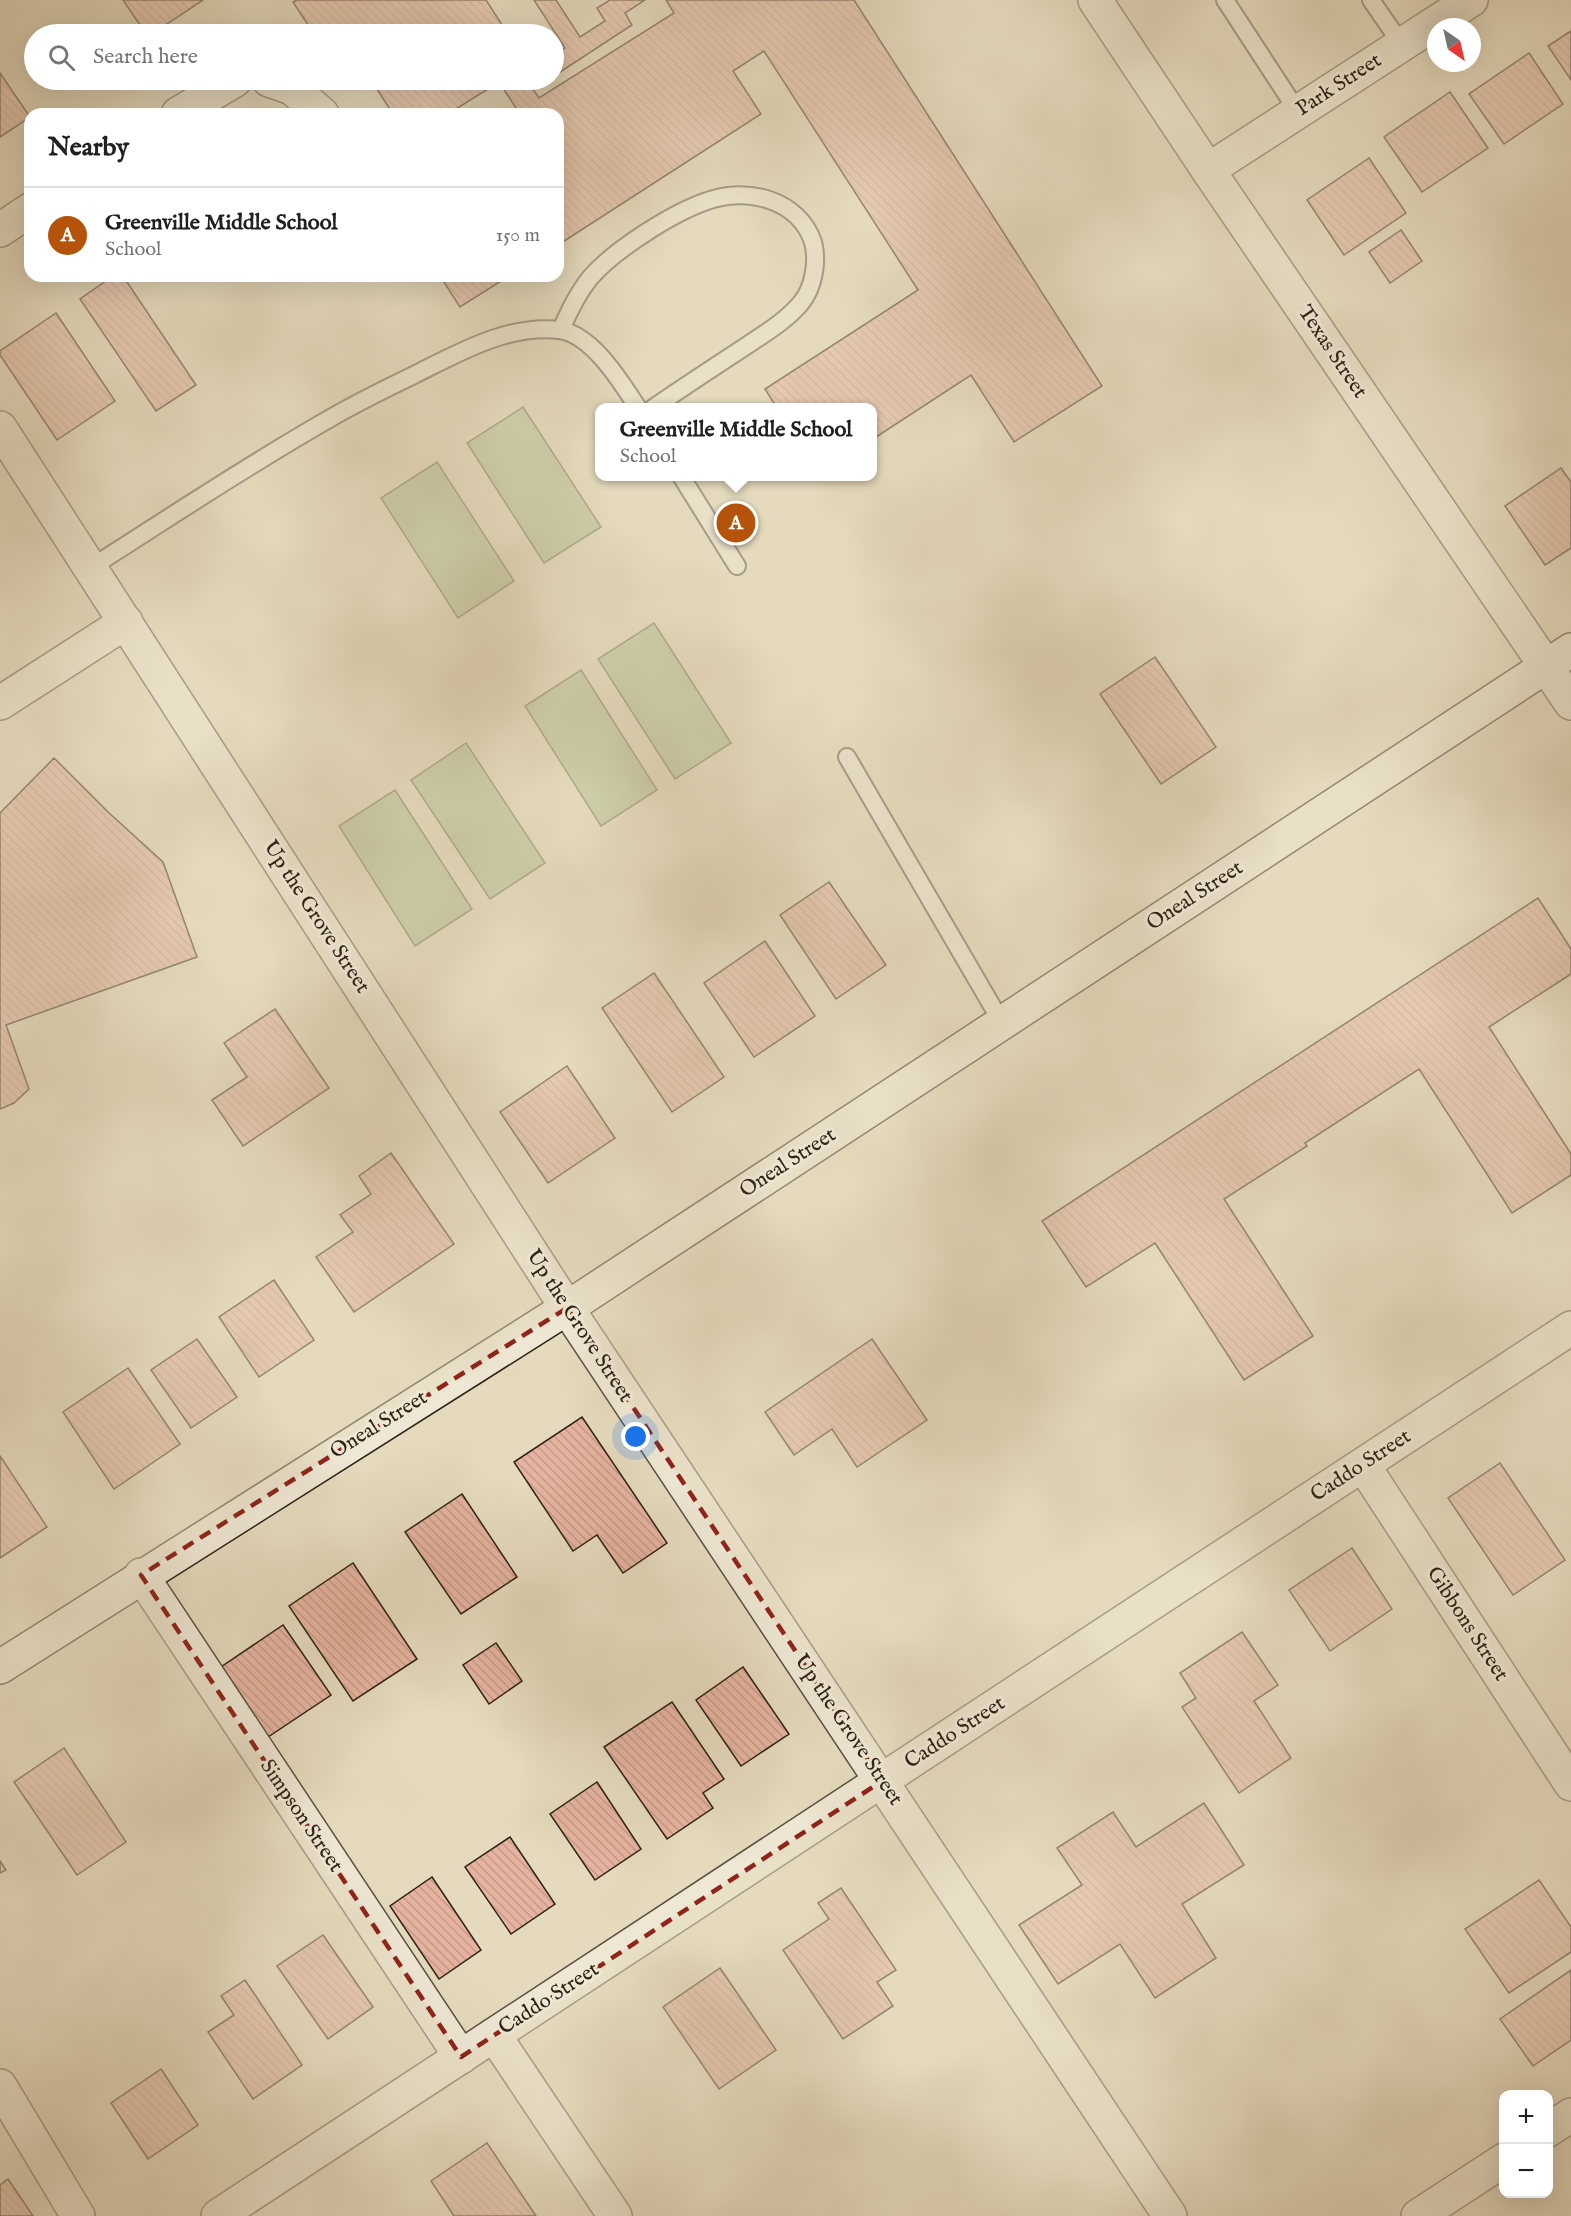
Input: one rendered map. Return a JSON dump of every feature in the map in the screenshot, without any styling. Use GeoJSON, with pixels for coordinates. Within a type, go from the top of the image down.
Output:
{"type":"FeatureCollection","features":[{"type":"Feature","properties":{"kind":"street","name":"Texas Street"},"geometry":{"type":"LineString","coordinates":[[1095,0],[1208,170],[1559,658],[1571,703]]}},
{"type":"Feature","properties":{"kind":"street","name":"Park Street"},"geometry":{"type":"LineString","coordinates":[[1208,170],[1471,0]]}},
{"type":"Feature","properties":{"kind":"street"},"geometry":{"type":"LineString","coordinates":[[188,108],[218,90]]}},
{"type":"Feature","properties":{"kind":"street"},"geometry":{"type":"LineString","coordinates":[[294,90],[314,108]]}},
{"type":"Feature","properties":{"kind":"street"},"geometry":{"type":"LineString","coordinates":[[0,230],[24,214]]}},
{"type":"Feature","properties":{"kind":"street","name":"Up the Grove Street"},"geometry":{"type":"LineString","coordinates":[[0,428],[567,1308],[1170,2216]]}},
{"type":"Feature","properties":{"kind":"street"},"geometry":{"type":"LineString","coordinates":[[0,703],[126,622]]}},
{"type":"Feature","properties":{"kind":"street","name":"Oneal Street"},"geometry":{"type":"LineString","coordinates":[[0,1667],[141,1575],[567,1308],[1559,658]]}},
{"type":"Feature","properties":{"kind":"street","name":"Caddo Street"},"geometry":{"type":"LineString","coordinates":[[218,2216],[1571,1328]]}},
{"type":"Feature","properties":{"kind":"street","name":"Gibbons Street"},"geometry":{"type":"LineString","coordinates":[[1363,1465],[1571,1784]]}},
{"type":"Feature","properties":{"kind":"street","name":"Simpson Street"},"geometry":{"type":"LineString","coordinates":[[141,1575],[461,2056]]}},
{"type":"Feature","properties":{"kind":"street"},"geometry":{"type":"LineString","coordinates":[[494,2035],[615,2216]]}},
{"type":"Feature","properties":{"kind":"street"},"geometry":{"type":"LineString","coordinates":[[0,2086],[78,2216]]}},
{"type":"Feature","properties":{"kind":"street"},"geometry":{"type":"LineString","coordinates":[[1553,2127],[1571,2115]]}},
{"type":"Feature","properties":{"kind":"street"},"geometry":{"type":"LineString","coordinates":[[1418,2216],[1499,2163]]}},
{"type":"Feature","properties":{"kind":"lane"},"geometry":{"type":"LineString","coordinates":[[1225,0],[1298,112]]}},
{"type":"Feature","properties":{"kind":"lane"},"geometry":{"type":"LineString","coordinates":[[1371,0],[1402,45]]}},
{"type":"Feature","properties":{"kind":"lane"},"geometry":{"type":"LineString","coordinates":[[561,330],[574,301],[591,278],[614,256],[672,218],[708,200],[742,195],[770,199],[793,211],[808,229],[816,253],[812,281],[803,301],[785,320],[660,403]]}},
{"type":"Feature","properties":{"kind":"lane"},"geometry":{"type":"LineString","coordinates":[[90,568],[328,419],[462,351],[500,336],[534,330],[561,330],[585,342],[604,359],[635,403]]}},
{"type":"Feature","properties":{"kind":"lane"},"geometry":{"type":"LineString","coordinates":[[684,481],[737,566]]}},
{"type":"Feature","properties":{"kind":"lane"},"geometry":{"type":"LineString","coordinates":[[847,757],[1002,1023]]}},
{"type":"Feature","properties":{"kind":"highlighted area"},"geometry":{"type":"Polygon","coordinates":[[[567,1308],[882,1781],[461,2057],[141,1575],[567,1308]]]}},
{"type":"Feature","properties":{"kind":"green space"},"geometry":{"type":"Polygon","coordinates":[[[523,407],[601,527],[544,563],[467,443],[523,407]]]}},
{"type":"Feature","properties":{"kind":"green space"},"geometry":{"type":"Polygon","coordinates":[[[437,462],[514,581],[458,618],[381,498],[437,462]]]}},
{"type":"Feature","properties":{"kind":"green space"},"geometry":{"type":"Polygon","coordinates":[[[654,623],[731,743],[675,779],[598,659],[654,623]]]}},
{"type":"Feature","properties":{"kind":"green space"},"geometry":{"type":"Polygon","coordinates":[[[581,670],[657,790],[601,826],[525,706],[581,670]]]}},
{"type":"Feature","properties":{"kind":"green space"},"geometry":{"type":"Polygon","coordinates":[[[466,743],[545,863],[490,899],[411,780],[466,743]]]}},
{"type":"Feature","properties":{"kind":"green space"},"geometry":{"type":"Polygon","coordinates":[[[395,790],[472,909],[415,946],[339,826],[395,790]]]}},
{"type":"Feature","properties":{"kind":"building"},"geometry":{"type":"Polygon","coordinates":[[[123,0],[203,0],[167,24],[139,24],[123,0]]]}},
{"type":"Feature","properties":{"kind":"building"},"geometry":{"type":"Polygon","coordinates":[[[297,0],[486,0],[502,24],[307,24],[293,2],[297,0]]]}},
{"type":"Feature","properties":{"kind":"building"},"geometry":{"type":"Polygon","coordinates":[[[534,0],[556,0],[580,37],[605,21],[597,8],[610,0],[645,0],[625,13],[632,25],[564,69],[564,24],[550,24],[534,0]]]}},
{"type":"Feature","properties":{"kind":"building"},"geometry":{"type":"Polygon","coordinates":[[[666,0],[854,0],[1102,386],[1014,442],[971,375],[877,436],[877,403],[774,403],[765,389],[918,290],[764,51],[733,71],[761,114],[564,241],[564,108],[516,108],[504,90],[534,90],[539,98],[552,90],[564,90],[564,82],[674,13],[666,0]]]}},
{"type":"Feature","properties":{"kind":"building"},"geometry":{"type":"Polygon","coordinates":[[[1571,31],[1571,80],[1548,46],[1571,31]]]}},
{"type":"Feature","properties":{"kind":"building"},"geometry":{"type":"Polygon","coordinates":[[[1529,53],[1563,104],[1504,144],[1469,94],[1529,53]]]}},
{"type":"Feature","properties":{"kind":"building"},"geometry":{"type":"Polygon","coordinates":[[[0,73],[24,108],[24,121],[0,137],[0,73]]]}},
{"type":"Feature","properties":{"kind":"building"},"geometry":{"type":"Polygon","coordinates":[[[377,90],[486,90],[458,108],[389,108],[377,90]]]}},
{"type":"Feature","properties":{"kind":"building"},"geometry":{"type":"Polygon","coordinates":[[[1450,92],[1488,148],[1422,192],[1384,137],[1450,92]]]}},
{"type":"Feature","properties":{"kind":"building"},"geometry":{"type":"Polygon","coordinates":[[[1369,158],[1406,213],[1344,255],[1307,200],[1369,158]]]}},
{"type":"Feature","properties":{"kind":"building"},"geometry":{"type":"Polygon","coordinates":[[[1401,230],[1422,261],[1390,283],[1369,252],[1401,230]]]}},
{"type":"Feature","properties":{"kind":"building"},"geometry":{"type":"Polygon","coordinates":[[[104,282],[127,282],[196,385],[156,411],[80,299],[104,282]]]}},
{"type":"Feature","properties":{"kind":"building"},"geometry":{"type":"Polygon","coordinates":[[[444,282],[500,282],[460,307],[444,282]]]}},
{"type":"Feature","properties":{"kind":"building"},"geometry":{"type":"Polygon","coordinates":[[[56,313],[115,401],[57,440],[0,355],[0,351],[56,313]]]}},
{"type":"Feature","properties":{"kind":"building"},"geometry":{"type":"Polygon","coordinates":[[[1561,468],[1571,482],[1571,548],[1545,565],[1505,506],[1561,468]]]}},
{"type":"Feature","properties":{"kind":"building"},"geometry":{"type":"Polygon","coordinates":[[[1155,657],[1216,747],[1161,784],[1100,694],[1155,657]]]}},
{"type":"Feature","properties":{"kind":"building"},"geometry":{"type":"Polygon","coordinates":[[[54,758],[163,862],[197,957],[6,1025],[29,1089],[14,1103],[0,1109],[0,813],[54,758]]]}},
{"type":"Feature","properties":{"kind":"building"},"geometry":{"type":"Polygon","coordinates":[[[829,882],[886,965],[836,999],[780,915],[829,882]]]}},
{"type":"Feature","properties":{"kind":"building"},"geometry":{"type":"Polygon","coordinates":[[[1538,898],[1571,949],[1571,974],[1489,1027],[1571,1154],[1571,1175],[1512,1213],[1419,1069],[1305,1143],[1307,1146],[1224,1199],[1313,1336],[1244,1380],[1155,1243],[1086,1287],[1042,1221],[1538,898]]]}},
{"type":"Feature","properties":{"kind":"building"},"geometry":{"type":"Polygon","coordinates":[[[765,941],[815,1016],[754,1057],[704,983],[765,941]]]}},
{"type":"Feature","properties":{"kind":"building"},"geometry":{"type":"Polygon","coordinates":[[[654,973],[724,1077],[672,1112],[602,1008],[654,973]]]}},
{"type":"Feature","properties":{"kind":"building"},"geometry":{"type":"Polygon","coordinates":[[[275,1009],[329,1088],[243,1146],[212,1100],[247,1077],[224,1043],[275,1009]]]}},
{"type":"Feature","properties":{"kind":"building"},"geometry":{"type":"Polygon","coordinates":[[[567,1066],[615,1138],[548,1183],[500,1112],[567,1066]]]}},
{"type":"Feature","properties":{"kind":"building"},"geometry":{"type":"Polygon","coordinates":[[[391,1153],[454,1244],[354,1312],[316,1257],[353,1232],[340,1215],[371,1194],[359,1176],[391,1153]]]}},
{"type":"Feature","properties":{"kind":"building"},"geometry":{"type":"Polygon","coordinates":[[[274,1280],[314,1340],[259,1377],[219,1317],[274,1280]]]}},
{"type":"Feature","properties":{"kind":"building"},"geometry":{"type":"Polygon","coordinates":[[[197,1339],[237,1397],[191,1428],[151,1370],[197,1339]]]}},
{"type":"Feature","properties":{"kind":"building"},"geometry":{"type":"Polygon","coordinates":[[[872,1339],[927,1420],[857,1467],[832,1429],[794,1455],[765,1412],[872,1339]]]}},
{"type":"Feature","properties":{"kind":"building"},"geometry":{"type":"Polygon","coordinates":[[[128,1368],[180,1444],[114,1489],[63,1412],[128,1368]]]}},
{"type":"Feature","properties":{"kind":"building"},"geometry":{"type":"Polygon","coordinates":[[[582,1417],[667,1543],[623,1573],[597,1535],[573,1551],[514,1462],[582,1417]]]}},
{"type":"Feature","properties":{"kind":"building"},"geometry":{"type":"Polygon","coordinates":[[[0,1456],[47,1527],[0,1558],[0,1456]]]}},
{"type":"Feature","properties":{"kind":"building"},"geometry":{"type":"Polygon","coordinates":[[[1500,1463],[1565,1560],[1513,1595],[1448,1498],[1500,1463]]]}},
{"type":"Feature","properties":{"kind":"building"},"geometry":{"type":"Polygon","coordinates":[[[462,1494],[517,1577],[461,1614],[405,1532],[462,1494]]]}},
{"type":"Feature","properties":{"kind":"building"},"geometry":{"type":"Polygon","coordinates":[[[1352,1548],[1392,1609],[1330,1651],[1289,1590],[1352,1548]]]}},
{"type":"Feature","properties":{"kind":"building"},"geometry":{"type":"Polygon","coordinates":[[[353,1563],[417,1659],[353,1701],[289,1606],[353,1563]]]}},
{"type":"Feature","properties":{"kind":"building"},"geometry":{"type":"Polygon","coordinates":[[[283,1625],[331,1695],[265,1739],[218,1669],[283,1625]]]}},
{"type":"Feature","properties":{"kind":"building"},"geometry":{"type":"Polygon","coordinates":[[[1242,1632],[1278,1685],[1254,1701],[1291,1758],[1239,1793],[1182,1707],[1196,1698],[1180,1673],[1242,1632]]]}},
{"type":"Feature","properties":{"kind":"building"},"geometry":{"type":"Polygon","coordinates":[[[496,1643],[522,1681],[489,1704],[463,1665],[496,1643]]]}},
{"type":"Feature","properties":{"kind":"building"},"geometry":{"type":"Polygon","coordinates":[[[743,1667],[789,1734],[741,1766],[696,1700],[743,1667]]]}},
{"type":"Feature","properties":{"kind":"building"},"geometry":{"type":"Polygon","coordinates":[[[672,1702],[724,1779],[703,1793],[713,1808],[667,1839],[604,1747],[672,1702]]]}},
{"type":"Feature","properties":{"kind":"building"},"geometry":{"type":"Polygon","coordinates":[[[64,1748],[126,1842],[77,1875],[14,1782],[64,1748]]]}},
{"type":"Feature","properties":{"kind":"building"},"geometry":{"type":"Polygon","coordinates":[[[597,1782],[641,1849],[595,1880],[550,1814],[597,1782]]]}},
{"type":"Feature","properties":{"kind":"building"},"geometry":{"type":"Polygon","coordinates":[[[1204,1803],[1244,1865],[1182,1904],[1216,1958],[1155,1998],[1120,1944],[1058,1984],[1019,1925],[1082,1885],[1057,1848],[1113,1812],[1136,1847],[1204,1803]]]}},
{"type":"Feature","properties":{"kind":"building"},"geometry":{"type":"Polygon","coordinates":[[[510,1837],[555,1904],[511,1934],[465,1867],[510,1837]]]}},
{"type":"Feature","properties":{"kind":"building"},"geometry":{"type":"Polygon","coordinates":[[[0,1861],[6,1870],[0,1873],[0,1861]]]}},
{"type":"Feature","properties":{"kind":"building"},"geometry":{"type":"Polygon","coordinates":[[[432,1877],[481,1950],[439,1979],[390,1906],[432,1877]]]}},
{"type":"Feature","properties":{"kind":"building"},"geometry":{"type":"Polygon","coordinates":[[[1539,1880],[1571,1927],[1571,1952],[1509,1993],[1465,1929],[1539,1880]]]}},
{"type":"Feature","properties":{"kind":"building"},"geometry":{"type":"Polygon","coordinates":[[[841,1888],[896,1970],[877,1982],[893,2006],[843,2039],[783,1950],[829,1919],[818,1903],[841,1888]]]}},
{"type":"Feature","properties":{"kind":"building"},"geometry":{"type":"Polygon","coordinates":[[[323,1935],[373,2007],[328,2039],[277,1966],[323,1935]]]}},
{"type":"Feature","properties":{"kind":"building"},"geometry":{"type":"Polygon","coordinates":[[[720,1968],[776,2050],[719,2089],[663,2007],[720,1968]]]}},
{"type":"Feature","properties":{"kind":"building"},"geometry":{"type":"Polygon","coordinates":[[[1571,1970],[1571,2040],[1533,2066],[1500,2019],[1571,1970]]]}},
{"type":"Feature","properties":{"kind":"building"},"geometry":{"type":"Polygon","coordinates":[[[245,1980],[302,2065],[253,2099],[208,2032],[234,2015],[221,1996],[245,1980]]]}},
{"type":"Feature","properties":{"kind":"building"},"geometry":{"type":"Polygon","coordinates":[[[161,2069],[198,2125],[148,2159],[111,2103],[161,2069]]]}},
{"type":"Feature","properties":{"kind":"building"},"geometry":{"type":"Polygon","coordinates":[[[487,2143],[536,2216],[454,2216],[431,2181],[487,2143]]]}},
{"type":"Feature","properties":{"kind":"building"},"geometry":{"type":"Polygon","coordinates":[[[8,2179],[33,2216],[0,2216],[0,2185],[8,2179]]]}},
{"type":"Feature","properties":{"kind":"place","name":"Greenville Middle School"},"geometry":{"type":"Point","coordinates":[736,523]}}]}
